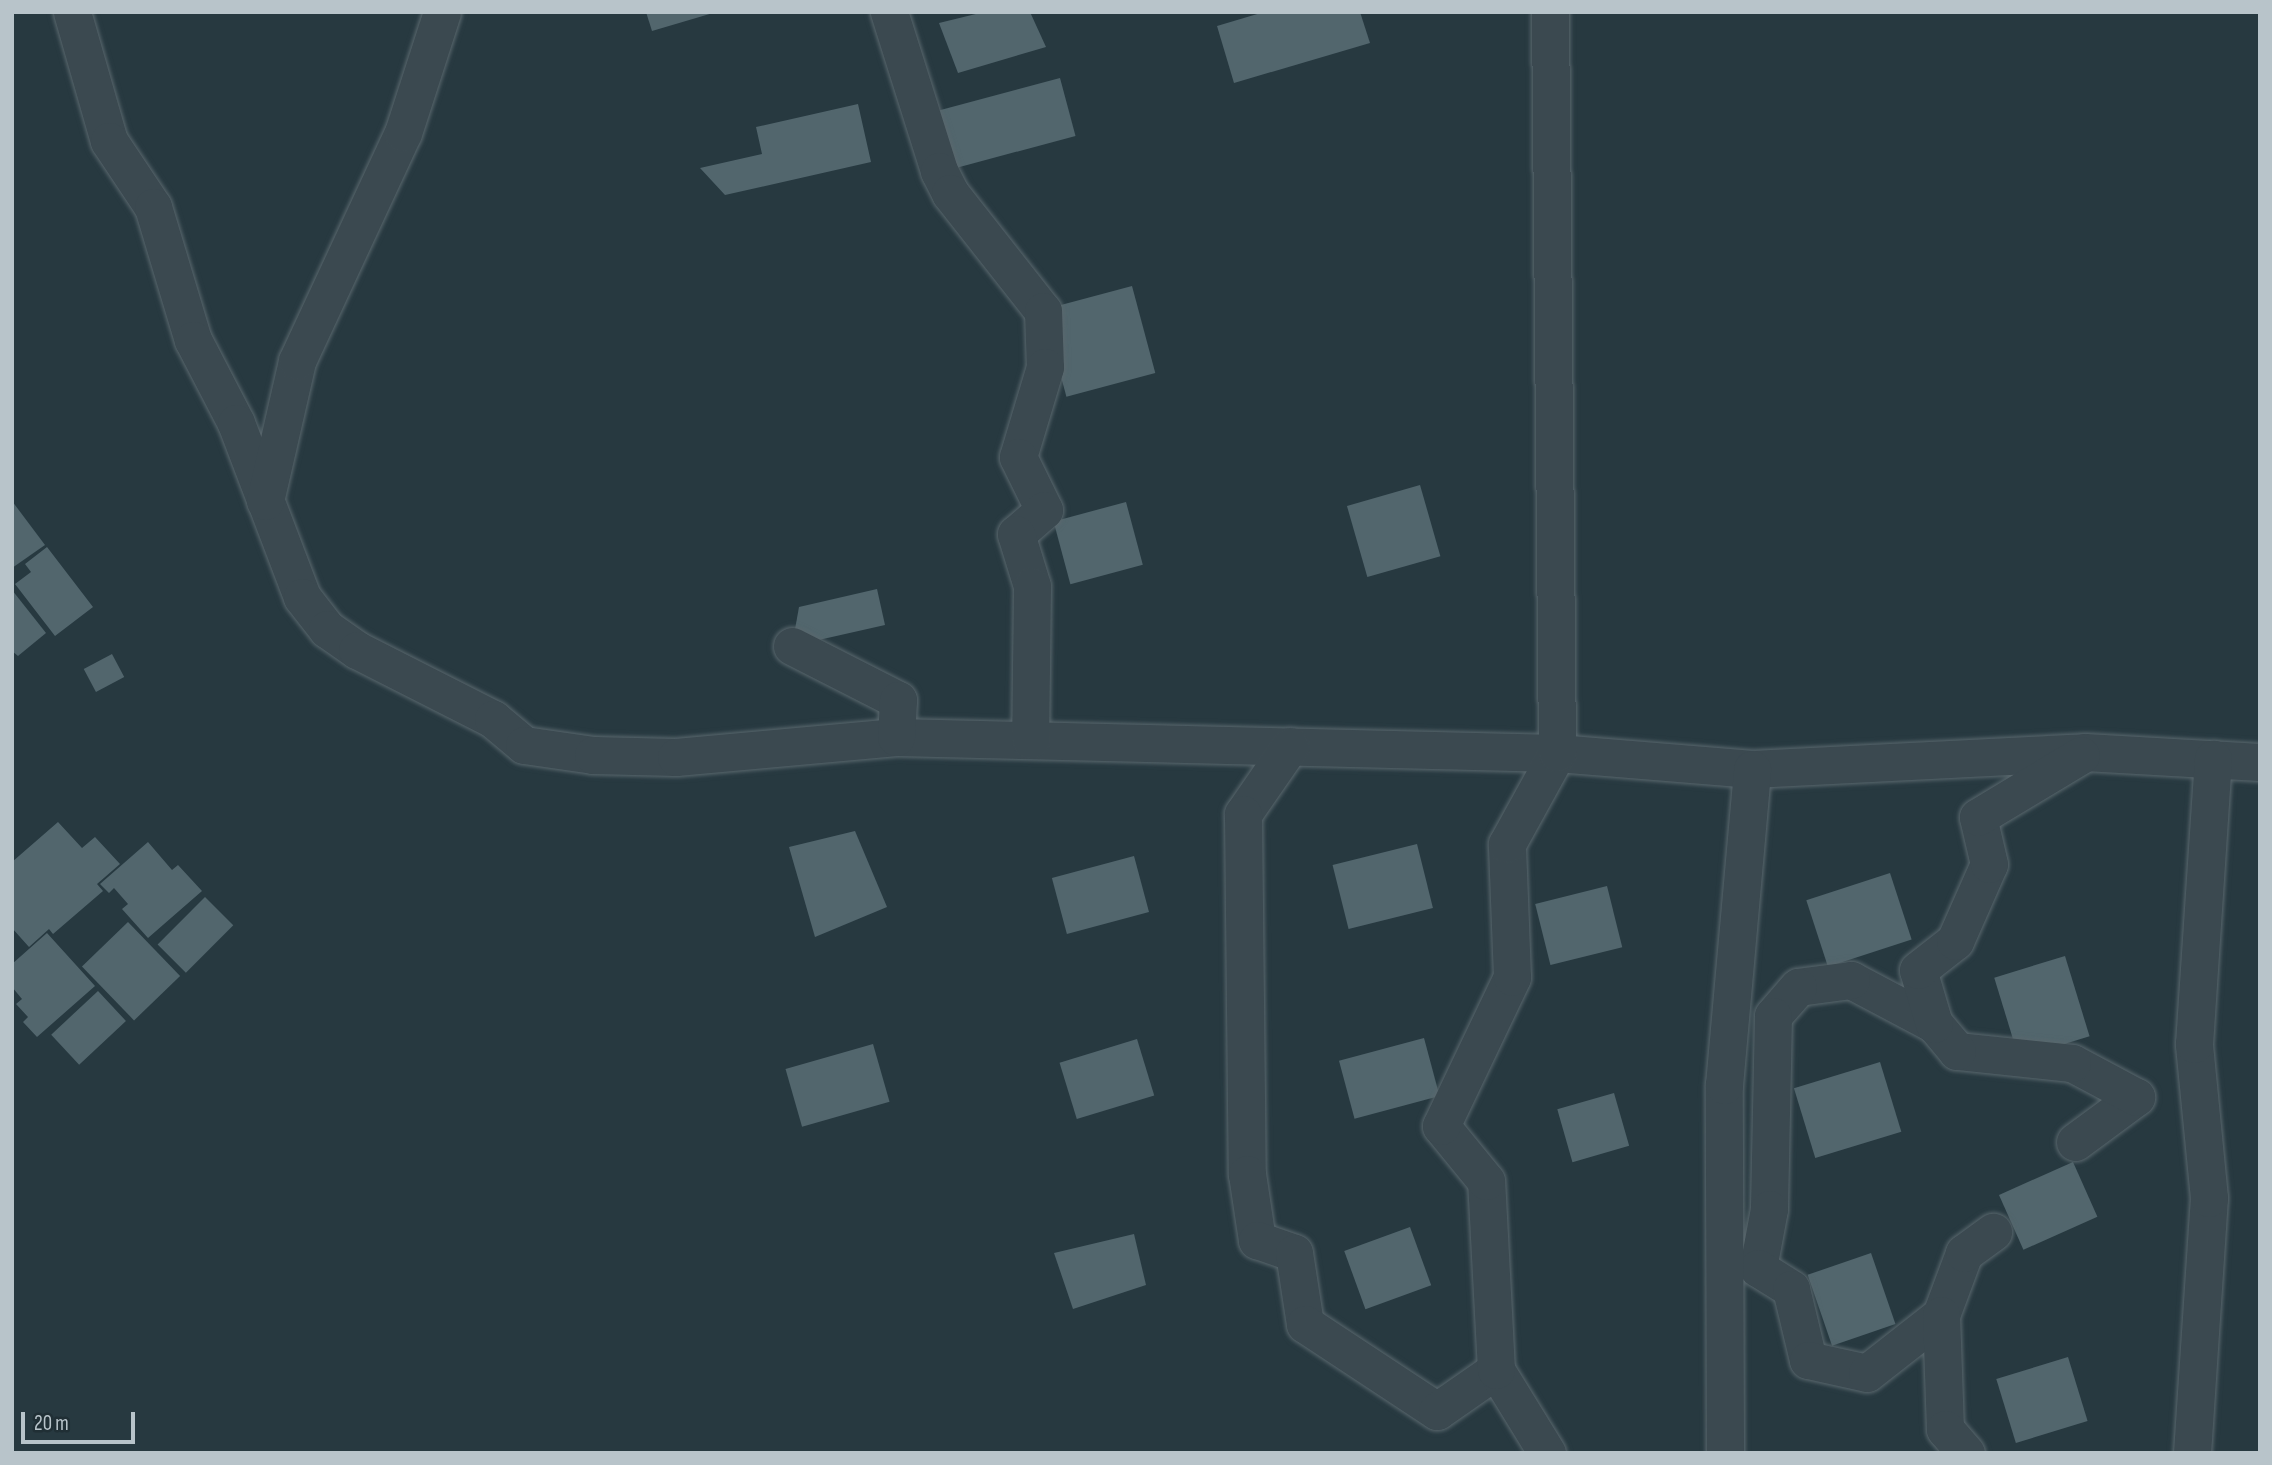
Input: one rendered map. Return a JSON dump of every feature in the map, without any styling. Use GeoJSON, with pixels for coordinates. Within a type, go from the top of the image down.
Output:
{"type":"FeatureCollection","features":[{"type":"Feature","properties":{"kind":"street"},"geometry":{"type":"LineString","coordinates":[[72,12],[109,141],[153,207],[192,340],[236,423],[302,597],[327,629],[357,650],[493,719],[524,745],[593,755],[676,757],[896,737],[1557,753],[1752,769],[2085,752],[2260,762]]}},
{"type":"Feature","properties":{"kind":"street"},"geometry":{"type":"LineString","coordinates":[[265,501],[297,361],[403,133],[442,12]]}},
{"type":"Feature","properties":{"kind":"street"},"geometry":{"type":"LineString","coordinates":[[889,12],[939,171],[950,193],[1043,311],[1045,367],[1018,457],[1044,510],[1016,534],[1032,586],[1030,740]]}},
{"type":"Feature","properties":{"kind":"street"},"geometry":{"type":"LineString","coordinates":[[1547,1453],[1496,1370],[1486,1181],[1441,1126],[1512,977],[1507,844],[1557,753],[1549,12]]}},
{"type":"Feature","properties":{"kind":"street"},"geometry":{"type":"LineString","coordinates":[[792,646],[898,699],[896,737]]}},
{"type":"Feature","properties":{"kind":"street"},"geometry":{"type":"LineString","coordinates":[[1290,746],[1243,814],[1247,1174],[1257,1240],[1294,1253],[1305,1324],[1437,1411],[1496,1370]]}},
{"type":"Feature","properties":{"kind":"street"},"geometry":{"type":"LineString","coordinates":[[1934,1024],[1918,970],[1955,941],[1989,864],[1978,817],[2085,752]]}},
{"type":"Feature","properties":{"kind":"street"},"geometry":{"type":"LineString","coordinates":[[2192,1453],[2209,1198],[2194,1044],[2213,759]]}},
{"type":"Feature","properties":{"kind":"street"},"geometry":{"type":"LineString","coordinates":[[1724,1453],[1724,1085],[1752,769]]}},
{"type":"Feature","properties":{"kind":"street"},"geometry":{"type":"LineString","coordinates":[[1941,1315],[1867,1373],[1808,1360],[1791,1289],[1758,1268],[1769,1209],[1773,1016],[1798,987],[1851,980],[1934,1024],[1957,1051],[2072,1063],[2136,1097],[2075,1142]]}},
{"type":"Feature","properties":{"kind":"street"},"geometry":{"type":"LineString","coordinates":[[1966,1453],[1945,1429],[1941,1315],[1964,1253],[1993,1232]]}},
{"type":"Feature","properties":{"kind":"building"},"geometry":{"type":"Polygon","coordinates":[[[646,12],[713,12],[713,13],[652,31],[646,12]]]}},
{"type":"Feature","properties":{"kind":"building"},"geometry":{"type":"Polygon","coordinates":[[[984,12],[1030,12],[1046,47],[958,73],[939,23],[984,12]]]}},
{"type":"Feature","properties":{"kind":"building"},"geometry":{"type":"Polygon","coordinates":[[[1264,12],[1360,12],[1370,43],[1234,83],[1217,26],[1264,12]]]}},
{"type":"Feature","properties":{"kind":"building"},"geometry":{"type":"Polygon","coordinates":[[[1060,78],[1076,136],[939,172],[924,114],[1060,78]]]}},
{"type":"Feature","properties":{"kind":"building"},"geometry":{"type":"Polygon","coordinates":[[[858,104],[871,162],[725,195],[700,168],[762,154],[756,127],[858,104]]]}},
{"type":"Feature","properties":{"kind":"building"},"geometry":{"type":"Polygon","coordinates":[[[1132,286],[1155,373],[1066,397],[1043,310],[1132,286]]]}},
{"type":"Feature","properties":{"kind":"building"},"geometry":{"type":"Polygon","coordinates":[[[1420,485],[1440,556],[1367,577],[1347,506],[1420,485]]]}},
{"type":"Feature","properties":{"kind":"building"},"geometry":{"type":"Polygon","coordinates":[[[12,501],[45,545],[12,568],[12,501]]]}},
{"type":"Feature","properties":{"kind":"building"},"geometry":{"type":"Polygon","coordinates":[[[1126,502],[1143,565],[1070,584],[1054,521],[1126,502]]]}},
{"type":"Feature","properties":{"kind":"building"},"geometry":{"type":"Polygon","coordinates":[[[47,547],[93,607],[55,636],[15,584],[31,572],[25,564],[47,547]]]}},
{"type":"Feature","properties":{"kind":"building"},"geometry":{"type":"Polygon","coordinates":[[[877,589],[885,625],[792,646],[799,607],[877,589]]]}},
{"type":"Feature","properties":{"kind":"building"},"geometry":{"type":"Polygon","coordinates":[[[12,590],[46,633],[18,656],[12,651],[12,590]]]}},
{"type":"Feature","properties":{"kind":"building"},"geometry":{"type":"Polygon","coordinates":[[[112,654],[124,677],[96,692],[84,669],[112,654]]]}},
{"type":"Feature","properties":{"kind":"building"},"geometry":{"type":"Polygon","coordinates":[[[58,822],[82,848],[95,837],[120,864],[97,884],[103,891],[53,934],[49,929],[29,947],[12,928],[12,862],[58,822]]]}},
{"type":"Feature","properties":{"kind":"building"},"geometry":{"type":"Polygon","coordinates":[[[855,831],[887,907],[815,937],[789,847],[855,831]]]}},
{"type":"Feature","properties":{"kind":"building"},"geometry":{"type":"Polygon","coordinates":[[[148,842],[172,870],[178,865],[202,891],[148,938],[122,909],[128,904],[114,888],[109,893],[100,884],[148,842]]]}},
{"type":"Feature","properties":{"kind":"building"},"geometry":{"type":"Polygon","coordinates":[[[1417,844],[1433,908],[1349,929],[1333,865],[1417,844]]]}},
{"type":"Feature","properties":{"kind":"building"},"geometry":{"type":"Polygon","coordinates":[[[1134,856],[1149,912],[1067,934],[1052,878],[1134,856]]]}},
{"type":"Feature","properties":{"kind":"building"},"geometry":{"type":"Polygon","coordinates":[[[1890,873],[1912,940],[1828,967],[1806,900],[1890,873]]]}},
{"type":"Feature","properties":{"kind":"building"},"geometry":{"type":"Polygon","coordinates":[[[1607,886],[1622,947],[1550,965],[1535,904],[1607,886]]]}},
{"type":"Feature","properties":{"kind":"building"},"geometry":{"type":"Polygon","coordinates":[[[205,897],[233,925],[186,973],[158,944],[205,897]]]}},
{"type":"Feature","properties":{"kind":"building"},"geometry":{"type":"Polygon","coordinates":[[[128,922],[180,976],[134,1020],[82,966],[128,922]]]}},
{"type":"Feature","properties":{"kind":"building"},"geometry":{"type":"Polygon","coordinates":[[[47,933],[95,986],[37,1037],[23,1022],[28,1017],[16,1004],[22,999],[12,987],[12,964],[47,933]]]}},
{"type":"Feature","properties":{"kind":"building"},"geometry":{"type":"Polygon","coordinates":[[[2065,956],[2090,1036],[2019,1058],[1994,978],[2065,956]]]}},
{"type":"Feature","properties":{"kind":"building"},"geometry":{"type":"Polygon","coordinates":[[[98,991],[126,1021],[79,1065],[51,1035],[98,991]]]}},
{"type":"Feature","properties":{"kind":"building"},"geometry":{"type":"Polygon","coordinates":[[[1424,1038],[1440,1096],[1355,1119],[1339,1061],[1424,1038]]]}},
{"type":"Feature","properties":{"kind":"building"},"geometry":{"type":"Polygon","coordinates":[[[1137,1039],[1154,1095],[1077,1119],[1060,1063],[1137,1039]]]}},
{"type":"Feature","properties":{"kind":"building"},"geometry":{"type":"Polygon","coordinates":[[[873,1044],[890,1102],[802,1127],[786,1069],[873,1044]]]}},
{"type":"Feature","properties":{"kind":"building"},"geometry":{"type":"Polygon","coordinates":[[[1880,1062],[1901,1132],[1815,1158],[1794,1088],[1880,1062]]]}},
{"type":"Feature","properties":{"kind":"building"},"geometry":{"type":"Polygon","coordinates":[[[1614,1093],[1629,1146],[1572,1162],[1557,1109],[1614,1093]]]}},
{"type":"Feature","properties":{"kind":"building"},"geometry":{"type":"Polygon","coordinates":[[[2073,1162],[2097,1217],[2023,1250],[1999,1195],[2073,1162]]]}},
{"type":"Feature","properties":{"kind":"building"},"geometry":{"type":"Polygon","coordinates":[[[1410,1227],[1431,1285],[1365,1309],[1344,1251],[1410,1227]]]}},
{"type":"Feature","properties":{"kind":"building"},"geometry":{"type":"Polygon","coordinates":[[[1134,1234],[1146,1285],[1073,1309],[1054,1253],[1134,1234]]]}},
{"type":"Feature","properties":{"kind":"building"},"geometry":{"type":"Polygon","coordinates":[[[1871,1253],[1895,1324],[1832,1346],[1808,1275],[1871,1253]]]}},
{"type":"Feature","properties":{"kind":"building"},"geometry":{"type":"Polygon","coordinates":[[[2068,1357],[2088,1421],[2016,1443],[1996,1379],[2068,1357]]]}}]}
